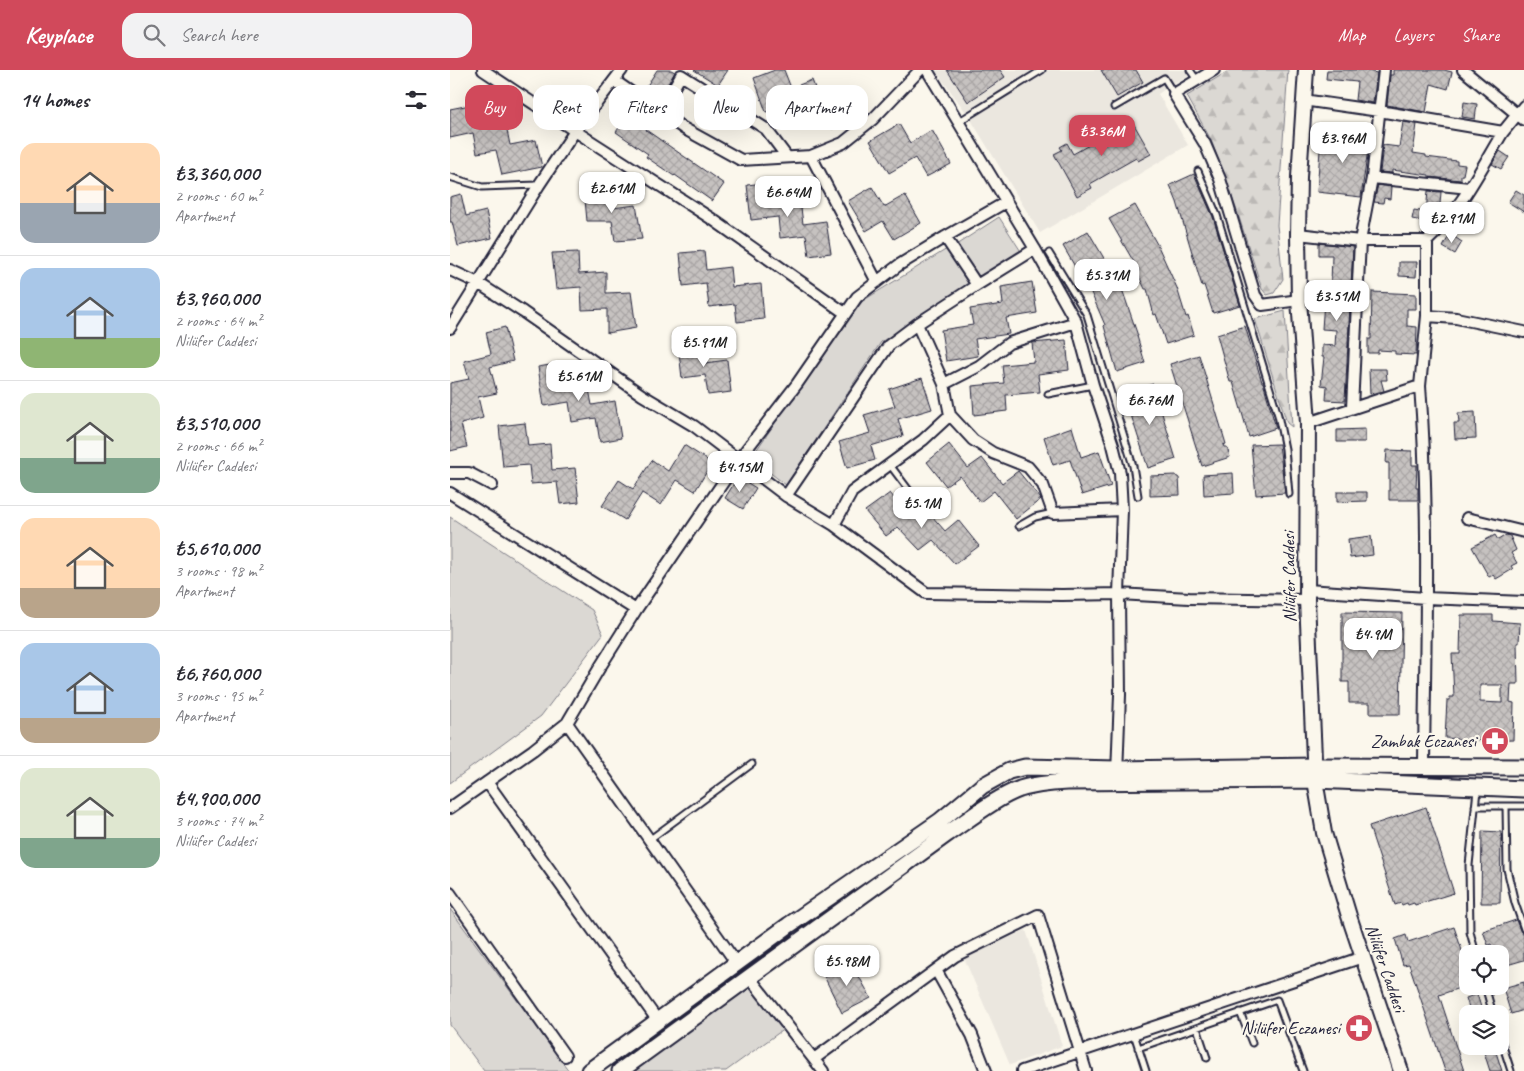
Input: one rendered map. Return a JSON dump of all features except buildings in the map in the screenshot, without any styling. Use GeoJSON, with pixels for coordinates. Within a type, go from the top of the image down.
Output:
{"type":"FeatureCollection","features":[{"type":"Feature","properties":{"kind":"main road"},"geometry":{"type":"LineString","coordinates":[[589,1071],[828,898],[940,821],[982,786],[1008,771],[1025,767],[1117,775],[1315,773],[1424,767],[1524,767]]}},
{"type":"Feature","properties":{"kind":"main road"},"geometry":{"type":"LineString","coordinates":[[1315,773],[1478,787],[1524,789]]}},
{"type":"Feature","properties":{"kind":"main road"},"geometry":{"type":"LineString","coordinates":[[620,1071],[947,834],[992,804],[1018,789],[1041,784],[1117,775]]}},
{"type":"Feature","properties":{"kind":"street"},"geometry":{"type":"LineString","coordinates":[[483,70],[574,131],[712,219],[845,313]]}},
{"type":"Feature","properties":{"kind":"street"},"geometry":{"type":"LineString","coordinates":[[450,328],[574,131],[622,70]]}},
{"type":"Feature","properties":{"kind":"street"},"geometry":{"type":"LineString","coordinates":[[684,129],[741,160],[811,156],[843,143],[874,119],[920,70]]}},
{"type":"Feature","properties":{"kind":"street"},"geometry":{"type":"LineString","coordinates":[[927,70],[1035,249],[1076,322],[1093,385],[1113,445],[1120,473],[1122,510],[1117,775]]}},
{"type":"Feature","properties":{"kind":"street"},"geometry":{"type":"LineString","coordinates":[[1214,70],[1174,94],[1205,144],[1220,179],[1255,295],[1262,305],[1299,300]]}},
{"type":"Feature","properties":{"kind":"street","name":"Nilüfer Caddesi"},"geometry":{"type":"LineString","coordinates":[[1306,70],[1298,177],[1298,234],[1299,300],[1308,423],[1307,595],[1315,773],[1324,832],[1362,957],[1401,1071]]}},
{"type":"Feature","properties":{"kind":"street"},"geometry":{"type":"LineString","coordinates":[[1352,408],[1360,241],[1372,178],[1384,70]]}},
{"type":"Feature","properties":{"kind":"street"},"geometry":{"type":"LineString","coordinates":[[1463,70],[1520,117]]}},
{"type":"Feature","properties":{"kind":"street"},"geometry":{"type":"LineString","coordinates":[[675,85],[681,75],[766,129],[787,158]]}},
{"type":"Feature","properties":{"kind":"street"},"geometry":{"type":"LineString","coordinates":[[615,81],[621,85]]}},
{"type":"Feature","properties":{"kind":"street"},"geometry":{"type":"LineString","coordinates":[[1304,100],[1503,132]]}},
{"type":"Feature","properties":{"kind":"street"},"geometry":{"type":"LineString","coordinates":[[1298,234],[1360,241],[1427,241],[1443,227],[1503,132],[1520,117],[1524,106]]}},
{"type":"Feature","properties":{"kind":"street"},"geometry":{"type":"LineString","coordinates":[[811,156],[877,282]]}},
{"type":"Feature","properties":{"kind":"street"},"geometry":{"type":"LineString","coordinates":[[1372,178],[1469,188]]}},
{"type":"Feature","properties":{"kind":"street"},"geometry":{"type":"LineString","coordinates":[[450,808],[533,750],[566,723],[636,610],[739,459],[797,384],[857,297],[900,265],[1006,202]]}},
{"type":"Feature","properties":{"kind":"street"},"geometry":{"type":"LineString","coordinates":[[945,237],[977,285]]}},
{"type":"Feature","properties":{"kind":"street"},"geometry":{"type":"LineString","coordinates":[[1424,767],[1426,598],[1424,434],[1420,386],[1426,316],[1427,241]]}},
{"type":"Feature","properties":{"kind":"street"},"geometry":{"type":"LineString","coordinates":[[786,496],[889,345],[917,324],[1035,249]]}},
{"type":"Feature","properties":{"kind":"street"},"geometry":{"type":"LineString","coordinates":[[450,270],[478,283],[642,395],[694,426],[786,496],[834,525],[926,593],[1119,594],[1189,598],[1307,595],[1524,602]]}},
{"type":"Feature","properties":{"kind":"street"},"geometry":{"type":"LineString","coordinates":[[1426,316],[1456,318],[1524,332]]}},
{"type":"Feature","properties":{"kind":"street"},"geometry":{"type":"LineString","coordinates":[[944,384],[979,366],[1009,343],[1076,322]]}},
{"type":"Feature","properties":{"kind":"street"},"geometry":{"type":"LineString","coordinates":[[917,324],[944,384],[950,415],[973,440],[994,453],[1028,467],[1043,485],[1053,513],[1122,510]]}},
{"type":"Feature","properties":{"kind":"street"},"geometry":{"type":"LineString","coordinates":[[1308,423],[1420,386]]}},
{"type":"Feature","properties":{"kind":"street"},"geometry":{"type":"LineString","coordinates":[[834,525],[852,492],[922,440],[950,415]]}},
{"type":"Feature","properties":{"kind":"street"},"geometry":{"type":"LineString","coordinates":[[450,473],[469,473],[492,484]]}},
{"type":"Feature","properties":{"kind":"street"},"geometry":{"type":"LineString","coordinates":[[450,493],[636,610]]}},
{"type":"Feature","properties":{"kind":"street"},"geometry":{"type":"LineString","coordinates":[[1467,518],[1524,532]]}},
{"type":"Feature","properties":{"kind":"street"},"geometry":{"type":"LineString","coordinates":[[566,723],[737,964]]}},
{"type":"Feature","properties":{"kind":"street"},"geometry":{"type":"LineString","coordinates":[[487,782],[658,1021]]}},
{"type":"Feature","properties":{"kind":"street"},"geometry":{"type":"LineString","coordinates":[[450,893],[565,1056]]}},
{"type":"Feature","properties":{"kind":"street"},"geometry":{"type":"LineString","coordinates":[[814,1059],[955,956],[1038,915],[1086,1071]]}},
{"type":"Feature","properties":{"kind":"street"},"geometry":{"type":"LineString","coordinates":[[1022,1071],[1362,957]]}},
{"type":"Feature","properties":{"kind":"street"},"geometry":{"type":"LineString","coordinates":[[936,970],[972,1035],[986,1071]]}},
{"type":"Feature","properties":{"kind":"street"},"geometry":{"type":"LineString","coordinates":[[750,978],[823,1071]]}},
{"type":"Feature","properties":{"kind":"lane"},"geometry":{"type":"LineString","coordinates":[[958,122],[1042,70]]}},
{"type":"Feature","properties":{"kind":"lane"},"geometry":{"type":"LineString","coordinates":[[1190,70],[1197,80]]}},
{"type":"Feature","properties":{"kind":"lane"},"geometry":{"type":"LineString","coordinates":[[1114,107],[1164,78],[1174,94]]}},
{"type":"Feature","properties":{"kind":"lane"},"geometry":{"type":"LineString","coordinates":[[1198,171],[1217,216],[1278,415],[1285,449],[1289,494]]}},
{"type":"Feature","properties":{"kind":"lane"},"geometry":{"type":"LineString","coordinates":[[450,176],[482,187],[539,185]]}},
{"type":"Feature","properties":{"kind":"lane"},"geometry":{"type":"LineString","coordinates":[[1050,253],[1086,314],[1133,466],[1138,496]]}},
{"type":"Feature","properties":{"kind":"lane"},"geometry":{"type":"LineString","coordinates":[[1048,394],[1093,385]]}},
{"type":"Feature","properties":{"kind":"lane"},"geometry":{"type":"LineString","coordinates":[[890,465],[911,494]]}},
{"type":"Feature","properties":{"kind":"lane"},"geometry":{"type":"LineString","coordinates":[[1019,526],[1035,518],[1053,513]]}},
{"type":"Feature","properties":{"kind":"lane"},"geometry":{"type":"LineString","coordinates":[[649,840],[752,764]]}},
{"type":"Feature","properties":{"kind":"lane"},"geometry":{"type":"LineString","coordinates":[[1474,945],[1470,932],[1469,865],[1478,787]]}},
{"type":"Feature","properties":{"kind":"lane"},"geometry":{"type":"LineString","coordinates":[[1475,806],[1524,806]]}},
{"type":"Feature","properties":{"kind":"lane"},"geometry":{"type":"LineString","coordinates":[[1506,807],[1507,869],[1515,903],[1524,929]]}},
{"type":"Feature","properties":{"kind":"lane"},"geometry":{"type":"LineString","coordinates":[[1138,1048],[1277,1000],[1303,1071]]}},
{"type":"Feature","properties":{"kind":"lane"},"geometry":{"type":"LineString","coordinates":[[1240,1012],[1252,1043]]}},
{"type":"Feature","properties":{"kind":"lane"},"geometry":{"type":"LineString","coordinates":[[1197,1028],[1207,1058]]}},
{"type":"Feature","properties":{"kind":"lane"},"geometry":{"type":"LineString","coordinates":[[1134,1034],[1146,1071]]}},
{"type":"Feature","properties":{"kind":"lane"},"geometry":{"type":"LineString","coordinates":[[1506,1055],[1511,1071]]}},
{"type":"Feature","properties":{"kind":"shaded area"},"geometry":{"type":"Polygon","coordinates":[[[935,70],[1197,70],[1158,94],[1188,145],[1040,233],[968,115],[935,70]]]}},
{"type":"Feature","properties":{"kind":"shaded area"},"geometry":{"type":"Polygon","coordinates":[[[1026,930],[1062,1046],[1010,1065],[964,958],[1026,930]]]}},
{"type":"Feature","properties":{"kind":"green space"},"geometry":{"type":"Polygon","coordinates":[[[1230,70],[1288,70],[1277,225],[1283,279],[1274,293],[1267,295],[1262,289],[1236,208],[1211,140],[1187,96],[1230,70]]]}},
{"type":"Feature","properties":{"kind":"green space"},"geometry":{"type":"Polygon","coordinates":[[[999,217],[1022,253],[979,280],[956,245],[999,217]]]}},
{"type":"Feature","properties":{"kind":"green space"},"geometry":{"type":"Polygon","coordinates":[[[947,249],[970,285],[881,342],[786,485],[751,458],[847,318],[864,300],[947,249]]]}},
{"type":"Feature","properties":{"kind":"green space"},"geometry":{"type":"Polygon","coordinates":[[[1285,311],[1292,427],[1287,423],[1255,319],[1285,311]]]}},
{"type":"Feature","properties":{"kind":"green space"},"geometry":{"type":"Polygon","coordinates":[[[450,517],[592,610],[603,634],[541,716],[450,783],[450,517]]]}},
{"type":"Feature","properties":{"kind":"green space"},"geometry":{"type":"Polygon","coordinates":[[[450,909],[569,1071],[484,1071],[450,1025],[450,909]]]}},
{"type":"Feature","properties":{"kind":"green space"},"geometry":{"type":"Polygon","coordinates":[[[750,978],[788,1026],[726,1071],[621,1071],[750,978]]]}},
{"type":"Feature","properties":{"kind":"place","name":"Zambak Eczanesi"},"geometry":{"type":"Point","coordinates":[1495,741]}},
{"type":"Feature","properties":{"kind":"place","name":"Nilüfer Eczanesi"},"geometry":{"type":"Point","coordinates":[1359,1028]}}]}
